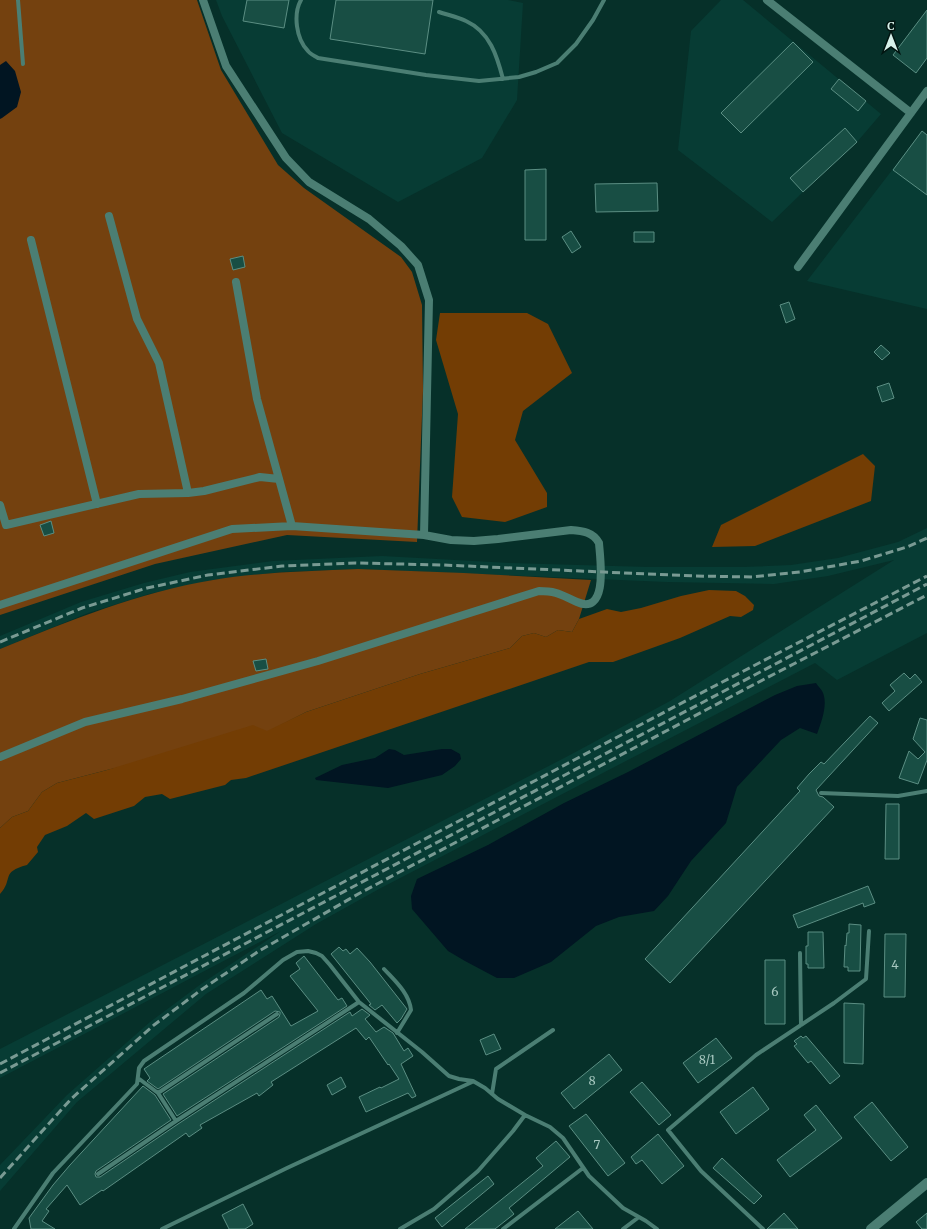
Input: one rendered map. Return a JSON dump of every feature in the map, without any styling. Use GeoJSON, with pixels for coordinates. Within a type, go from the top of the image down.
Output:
{"type":"FeatureCollection","features":[{"type":"Feature","properties":{"kind":"street"},"geometry":{"type":"LineString","coordinates":[[204,0],[226,66],[286,158],[309,182],[374,223],[401,246],[418,265],[429,300],[424,535]]}},
{"type":"Feature","properties":{"kind":"street"},"geometry":{"type":"LineString","coordinates":[[767,0],[911,113]]}},
{"type":"Feature","properties":{"kind":"street"},"geometry":{"type":"LineString","coordinates":[[798,268],[927,91]]}},
{"type":"Feature","properties":{"kind":"street"},"geometry":{"type":"LineString","coordinates":[[109,216],[137,319],[159,363],[188,493]]}},
{"type":"Feature","properties":{"kind":"street"},"geometry":{"type":"LineString","coordinates":[[31,240],[97,504]]}},
{"type":"Feature","properties":{"kind":"street"},"geometry":{"type":"LineString","coordinates":[[236,282],[257,399],[292,526]]}},
{"type":"Feature","properties":{"kind":"street"},"geometry":{"type":"LineString","coordinates":[[0,505],[6,525],[139,494],[188,493],[204,491],[260,477],[279,479]]}},
{"type":"Feature","properties":{"kind":"street"},"geometry":{"type":"LineString","coordinates":[[0,605],[232,529],[292,526],[424,535],[452,540],[498,540],[571,530],[582,530],[596,538],[599,543],[601,588],[593,601],[587,604],[578,603],[560,593],[539,591],[318,661],[182,699],[85,722],[0,757]]}},
{"type":"Feature","properties":{"kind":"street"},"geometry":{"type":"LineString","coordinates":[[871,1229],[927,1183]]}},
{"type":"Feature","properties":{"kind":"lane"},"geometry":{"type":"LineString","coordinates":[[18,0],[23,64]]}},
{"type":"Feature","properties":{"kind":"lane"},"geometry":{"type":"LineString","coordinates":[[301,0],[297,17],[299,34],[303,45],[309,53],[318,58],[426,75],[478,81],[519,77],[557,63],[576,44],[594,20],[604,0]]}},
{"type":"Feature","properties":{"kind":"lane"},"geometry":{"type":"LineString","coordinates":[[439,12],[466,20],[481,31],[492,46],[498,58],[504,79]]}},
{"type":"Feature","properties":{"kind":"lane"},"geometry":{"type":"LineString","coordinates":[[821,793],[898,796],[927,791]]}},
{"type":"Feature","properties":{"kind":"lane"},"geometry":{"type":"LineString","coordinates":[[763,1229],[702,1171],[668,1130],[756,1055],[834,1003],[866,979],[869,931]]}},
{"type":"Feature","properties":{"kind":"lane"},"geometry":{"type":"LineString","coordinates":[[16,1228],[53,1173],[137,1084],[140,1068],[144,1060],[244,993],[283,960],[297,952],[308,950],[322,956],[358,1002],[422,1052],[449,1076],[473,1081],[485,1088],[498,1099],[525,1115],[550,1127],[563,1138],[589,1176],[622,1208],[646,1221],[656,1229]]}},
{"type":"Feature","properties":{"kind":"lane"},"geometry":{"type":"LineString","coordinates":[[800,953],[801,1025]]}},
{"type":"Feature","properties":{"kind":"lane"},"geometry":{"type":"LineString","coordinates":[[384,969],[405,992],[410,1002],[411,1010],[397,1033]]}},
{"type":"Feature","properties":{"kind":"lane"},"geometry":{"type":"LineString","coordinates":[[98,1174],[358,1002]]}},
{"type":"Feature","properties":{"kind":"lane"},"geometry":{"type":"LineString","coordinates":[[158,1093],[277,1014]]}},
{"type":"Feature","properties":{"kind":"lane"},"geometry":{"type":"LineString","coordinates":[[492,1094],[496,1069],[553,1030]]}},
{"type":"Feature","properties":{"kind":"lane"},"geometry":{"type":"LineString","coordinates":[[138,1078],[158,1093],[176,1121]]}},
{"type":"Feature","properties":{"kind":"lane"},"geometry":{"type":"LineString","coordinates":[[162,1229],[473,1081]]}},
{"type":"Feature","properties":{"kind":"lane"},"geometry":{"type":"LineString","coordinates":[[400,1229],[434,1209],[478,1170],[513,1131],[525,1115]]}},
{"type":"Feature","properties":{"kind":"lane"},"geometry":{"type":"LineString","coordinates":[[503,1229],[583,1168]]}},
{"type":"Feature","properties":{"kind":"lane"},"geometry":{"type":"LineString","coordinates":[[623,1229],[639,1217]]}},
{"type":"Feature","properties":{"kind":"shaded area"},"geometry":{"type":"Polygon","coordinates":[[[0,0],[197,0],[221,70],[278,165],[304,188],[401,257],[412,272],[422,305],[423,390],[417,542],[287,535],[155,564],[0,615],[0,0]]]}},
{"type":"Feature","properties":{"kind":"shaded area"},"geometry":{"type":"Polygon","coordinates":[[[216,0],[508,0],[523,3],[517,100],[482,158],[398,202],[282,133],[222,16],[216,0]]]}},
{"type":"Feature","properties":{"kind":"shaded area"},"geometry":{"type":"Polygon","coordinates":[[[721,0],[743,0],[881,114],[857,142],[772,222],[678,150],[691,31],[721,0]]]}},
{"type":"Feature","properties":{"kind":"shaded area"},"geometry":{"type":"Polygon","coordinates":[[[6,61],[15,71],[21,92],[17,107],[0,119],[0,65],[6,61]]]}},
{"type":"Feature","properties":{"kind":"shaded area"},"geometry":{"type":"Polygon","coordinates":[[[922,131],[927,135],[927,309],[807,281],[922,131]]]}},
{"type":"Feature","properties":{"kind":"shaded area"},"geometry":{"type":"Polygon","coordinates":[[[440,313],[527,313],[548,324],[572,373],[523,411],[515,440],[547,493],[547,507],[505,522],[462,517],[452,497],[458,414],[436,340],[440,313]]]}},
{"type":"Feature","properties":{"kind":"shaded area"},"geometry":{"type":"Polygon","coordinates":[[[863,454],[875,466],[871,501],[755,546],[712,547],[721,525],[863,454]]]}},
{"type":"Feature","properties":{"kind":"shaded area"},"geometry":{"type":"Polygon","coordinates":[[[927,528],[927,633],[837,680],[815,663],[379,889],[316,924],[206,994],[77,1102],[0,1191],[0,1165],[67,1095],[150,1022],[201,984],[281,931],[0,1078],[0,1049],[570,755],[670,701],[894,560],[828,576],[774,584],[667,582],[358,569],[282,572],[213,580],[149,594],[88,613],[0,649],[0,636],[81,602],[144,583],[190,572],[273,561],[382,556],[510,563],[648,567],[743,567],[791,565],[838,558],[898,542],[927,528]]]}},
{"type":"Feature","properties":{"kind":"shaded area"},"geometry":{"type":"Polygon","coordinates":[[[358,569],[591,580],[579,619],[572,632],[558,630],[546,637],[534,633],[522,636],[510,648],[420,674],[306,712],[267,732],[57,783],[42,792],[28,811],[12,817],[0,828],[0,649],[105,608],[185,585],[249,575],[358,569]]]}},
{"type":"Feature","properties":{"kind":"shaded area"},"geometry":{"type":"Polygon","coordinates":[[[709,590],[736,591],[745,596],[754,605],[753,610],[741,617],[730,616],[680,638],[613,662],[589,662],[246,778],[231,780],[225,785],[170,799],[162,794],[145,797],[134,806],[94,819],[86,813],[67,826],[45,835],[37,847],[38,852],[27,865],[13,870],[10,873],[4,889],[0,894],[0,828],[12,817],[28,811],[42,792],[57,783],[107,770],[253,725],[267,731],[306,712],[420,674],[510,648],[522,636],[534,633],[546,637],[558,630],[572,632],[579,619],[607,609],[621,612],[709,590]]]}},
{"type":"Feature","properties":{"kind":"shaded area"},"geometry":{"type":"Polygon","coordinates":[[[816,683],[822,692],[825,703],[817,734],[800,728],[781,740],[737,787],[726,823],[691,861],[668,896],[654,911],[619,917],[596,926],[551,962],[514,978],[497,978],[448,951],[412,909],[411,896],[417,879],[488,845],[564,803],[628,772],[775,695],[797,686],[816,683]]]}},
{"type":"Feature","properties":{"kind":"shaded area"},"geometry":{"type":"Polygon","coordinates":[[[389,749],[395,750],[404,755],[451,749],[460,754],[461,759],[455,766],[442,775],[388,788],[316,780],[315,778],[342,765],[375,758],[389,749]]]}},
{"type":"Feature","properties":{"kind":"building"},"geometry":{"type":"Polygon","coordinates":[[[247,0],[289,0],[284,28],[243,21],[247,0]]]}},
{"type":"Feature","properties":{"kind":"building"},"geometry":{"type":"Polygon","coordinates":[[[336,0],[433,0],[425,54],[330,39],[336,0]]]}},
{"type":"Feature","properties":{"kind":"building"},"geometry":{"type":"Polygon","coordinates":[[[927,10],[927,58],[916,73],[893,55],[927,10]]]}},
{"type":"Feature","properties":{"kind":"building"},"geometry":{"type":"Polygon","coordinates":[[[793,42],[813,62],[741,133],[721,113],[793,42]]]}},
{"type":"Feature","properties":{"kind":"building"},"geometry":{"type":"Polygon","coordinates":[[[839,79],[866,101],[858,111],[831,89],[839,79]]]}},
{"type":"Feature","properties":{"kind":"building"},"geometry":{"type":"Polygon","coordinates":[[[845,128],[857,142],[803,192],[790,178],[845,128]]]}},
{"type":"Feature","properties":{"kind":"building"},"geometry":{"type":"Polygon","coordinates":[[[922,131],[927,135],[927,195],[893,170],[922,131]]]}},
{"type":"Feature","properties":{"kind":"building"},"geometry":{"type":"Polygon","coordinates":[[[546,169],[546,240],[525,240],[525,170],[546,169]]]}},
{"type":"Feature","properties":{"kind":"building"},"geometry":{"type":"Polygon","coordinates":[[[657,183],[658,211],[596,212],[595,184],[657,183]]]}},
{"type":"Feature","properties":{"kind":"building"},"geometry":{"type":"Polygon","coordinates":[[[571,231],[581,247],[572,253],[562,237],[571,231]]]}},
{"type":"Feature","properties":{"kind":"building"},"geometry":{"type":"Polygon","coordinates":[[[634,232],[654,232],[654,242],[634,242],[634,232]]]}},
{"type":"Feature","properties":{"kind":"building"},"geometry":{"type":"Polygon","coordinates":[[[243,256],[245,267],[233,270],[230,259],[243,256]]]}},
{"type":"Feature","properties":{"kind":"building"},"geometry":{"type":"Polygon","coordinates":[[[789,302],[795,319],[786,323],[780,305],[789,302]]]}},
{"type":"Feature","properties":{"kind":"building"},"geometry":{"type":"Polygon","coordinates":[[[881,345],[890,353],[882,360],[874,352],[881,345]]]}},
{"type":"Feature","properties":{"kind":"building"},"geometry":{"type":"Polygon","coordinates":[[[889,383],[894,398],[882,402],[877,387],[889,383]]]}},
{"type":"Feature","properties":{"kind":"building"},"geometry":{"type":"Polygon","coordinates":[[[51,521],[54,533],[44,536],[40,525],[51,521]]]}},
{"type":"Feature","properties":{"kind":"building"},"geometry":{"type":"Polygon","coordinates":[[[266,659],[268,669],[256,671],[253,661],[266,659]]]}},
{"type":"Feature","properties":{"kind":"building"},"geometry":{"type":"Polygon","coordinates":[[[904,673],[910,679],[915,674],[922,682],[889,711],[882,703],[895,691],[890,685],[904,673]]]}},
{"type":"Feature","properties":{"kind":"building"},"geometry":{"type":"Polygon","coordinates":[[[870,716],[878,723],[816,790],[819,796],[823,797],[834,807],[670,983],[645,959],[800,791],[797,788],[809,774],[821,762],[824,764],[870,716]]]}},
{"type":"Feature","properties":{"kind":"building"},"geometry":{"type":"Polygon","coordinates":[[[920,718],[927,720],[927,760],[918,784],[899,778],[909,751],[918,759],[925,752],[913,739],[920,718]]]}},
{"type":"Feature","properties":{"kind":"building"},"geometry":{"type":"Polygon","coordinates":[[[886,804],[899,804],[899,859],[885,859],[886,804]]]}},
{"type":"Feature","properties":{"kind":"building"},"geometry":{"type":"Polygon","coordinates":[[[868,886],[875,903],[864,907],[863,903],[798,928],[793,915],[868,886]]]}},
{"type":"Feature","properties":{"kind":"building"},"geometry":{"type":"Polygon","coordinates":[[[849,924],[861,925],[860,971],[848,971],[848,967],[844,967],[845,945],[846,946],[847,933],[849,933],[849,924]]]}},
{"type":"Feature","properties":{"kind":"building"},"geometry":{"type":"Polygon","coordinates":[[[808,932],[823,932],[824,968],[808,968],[808,964],[806,964],[808,932]]]}},
{"type":"Feature","properties":{"kind":"building"},"geometry":{"type":"Polygon","coordinates":[[[885,934],[906,934],[905,997],[884,997],[885,934]]]}},
{"type":"Feature","properties":{"kind":"building"},"geometry":{"type":"Polygon","coordinates":[[[339,947],[343,951],[346,949],[350,954],[357,948],[407,1009],[397,1023],[382,1005],[375,1010],[369,1005],[371,1004],[331,954],[339,947]]]}},
{"type":"Feature","properties":{"kind":"building"},"geometry":{"type":"Polygon","coordinates":[[[304,956],[338,1000],[342,998],[347,1006],[177,1116],[163,1094],[279,1017],[280,1012],[275,1011],[158,1089],[147,1081],[150,1078],[144,1069],[261,990],[267,999],[272,996],[291,1026],[318,1011],[290,976],[300,969],[296,963],[304,956]]]}},
{"type":"Feature","properties":{"kind":"building"},"geometry":{"type":"Polygon","coordinates":[[[765,960],[785,960],[785,1024],[765,1024],[765,960]]]}},
{"type":"Feature","properties":{"kind":"building"},"geometry":{"type":"Polygon","coordinates":[[[844,1003],[864,1004],[863,1064],[844,1063],[844,1003]]]}},
{"type":"Feature","properties":{"kind":"building"},"geometry":{"type":"Polygon","coordinates":[[[362,1009],[370,1015],[365,1019],[376,1032],[384,1027],[393,1033],[404,1051],[408,1048],[413,1056],[401,1064],[416,1096],[412,1098],[408,1093],[366,1112],[359,1097],[399,1079],[369,1037],[366,1040],[356,1028],[271,1082],[273,1085],[259,1096],[257,1093],[200,1125],[202,1128],[189,1137],[186,1133],[103,1191],[102,1190],[80,1205],[67,1185],[46,1209],[49,1211],[42,1221],[55,1229],[31,1229],[29,1218],[53,1185],[143,1086],[155,1095],[171,1120],[96,1171],[96,1177],[100,1177],[178,1124],[350,1012],[352,1016],[362,1009]]]}},
{"type":"Feature","properties":{"kind":"building"},"geometry":{"type":"Polygon","coordinates":[[[494,1034],[501,1049],[486,1055],[480,1040],[494,1034]]]}},
{"type":"Feature","properties":{"kind":"building"},"geometry":{"type":"Polygon","coordinates":[[[801,1036],[803,1038],[806,1036],[840,1076],[830,1084],[811,1061],[808,1063],[794,1046],[797,1044],[794,1041],[801,1036]]]}},
{"type":"Feature","properties":{"kind":"building"},"geometry":{"type":"Polygon","coordinates":[[[716,1038],[732,1058],[698,1083],[683,1063],[716,1038]]]}},
{"type":"Feature","properties":{"kind":"building"},"geometry":{"type":"Polygon","coordinates":[[[609,1054],[622,1070],[574,1109],[561,1093],[609,1054]]]}},
{"type":"Feature","properties":{"kind":"building"},"geometry":{"type":"Polygon","coordinates":[[[341,1077],[346,1087],[332,1095],[327,1085],[341,1077]]]}},
{"type":"Feature","properties":{"kind":"building"},"geometry":{"type":"Polygon","coordinates":[[[642,1082],[671,1115],[659,1125],[630,1092],[642,1082]]]}},
{"type":"Feature","properties":{"kind":"building"},"geometry":{"type":"Polygon","coordinates":[[[753,1087],[769,1109],[736,1134],[720,1112],[753,1087]]]}},
{"type":"Feature","properties":{"kind":"building"},"geometry":{"type":"Polygon","coordinates":[[[872,1102],[908,1147],[891,1161],[854,1117],[872,1102]]]}},
{"type":"Feature","properties":{"kind":"building"},"geometry":{"type":"Polygon","coordinates":[[[816,1105],[842,1138],[790,1177],[777,1160],[816,1130],[804,1115],[816,1105]]]}},
{"type":"Feature","properties":{"kind":"building"},"geometry":{"type":"Polygon","coordinates":[[[586,1114],[625,1163],[608,1176],[569,1126],[586,1114]]]}},
{"type":"Feature","properties":{"kind":"building"},"geometry":{"type":"Polygon","coordinates":[[[658,1134],[684,1166],[662,1184],[642,1160],[636,1164],[631,1157],[658,1134]]]}},
{"type":"Feature","properties":{"kind":"building"},"geometry":{"type":"Polygon","coordinates":[[[556,1141],[570,1157],[509,1208],[514,1214],[495,1229],[465,1229],[543,1166],[536,1158],[556,1141]]]}},
{"type":"Feature","properties":{"kind":"building"},"geometry":{"type":"Polygon","coordinates":[[[722,1158],[762,1196],[754,1204],[713,1168],[722,1158]]]}},
{"type":"Feature","properties":{"kind":"building"},"geometry":{"type":"Polygon","coordinates":[[[488,1176],[494,1184],[442,1227],[435,1218],[488,1176]]]}},
{"type":"Feature","properties":{"kind":"building"},"geometry":{"type":"Polygon","coordinates":[[[243,1204],[253,1224],[245,1229],[229,1229],[222,1215],[243,1204]]]}},
{"type":"Feature","properties":{"kind":"building"},"geometry":{"type":"Polygon","coordinates":[[[578,1211],[593,1229],[555,1229],[578,1211]]]}},
{"type":"Feature","properties":{"kind":"building"},"geometry":{"type":"Polygon","coordinates":[[[784,1213],[798,1229],[767,1229],[784,1213]]]}},
{"type":"Feature","properties":{"kind":"building"},"geometry":{"type":"Polygon","coordinates":[[[927,1213],[927,1229],[922,1229],[916,1222],[927,1213]]]}},
{"type":"Feature","properties":{"kind":"railway"},"geometry":{"type":"LineString","coordinates":[[0,642],[82,608],[147,588],[208,575],[282,566],[356,563],[443,565],[695,576],[752,577],[800,572],[861,561],[907,547],[927,538]]}},
{"type":"Feature","properties":{"kind":"railway"},"geometry":{"type":"LineString","coordinates":[[0,1064],[676,706],[927,576]]}},
{"type":"Feature","properties":{"kind":"railway"},"geometry":{"type":"LineString","coordinates":[[0,1073],[927,584]]}},
{"type":"Feature","properties":{"kind":"railway"},"geometry":{"type":"LineString","coordinates":[[0,1178],[71,1099],[154,1025],[201,990],[259,951],[360,893],[753,685],[927,595]]}}]}
